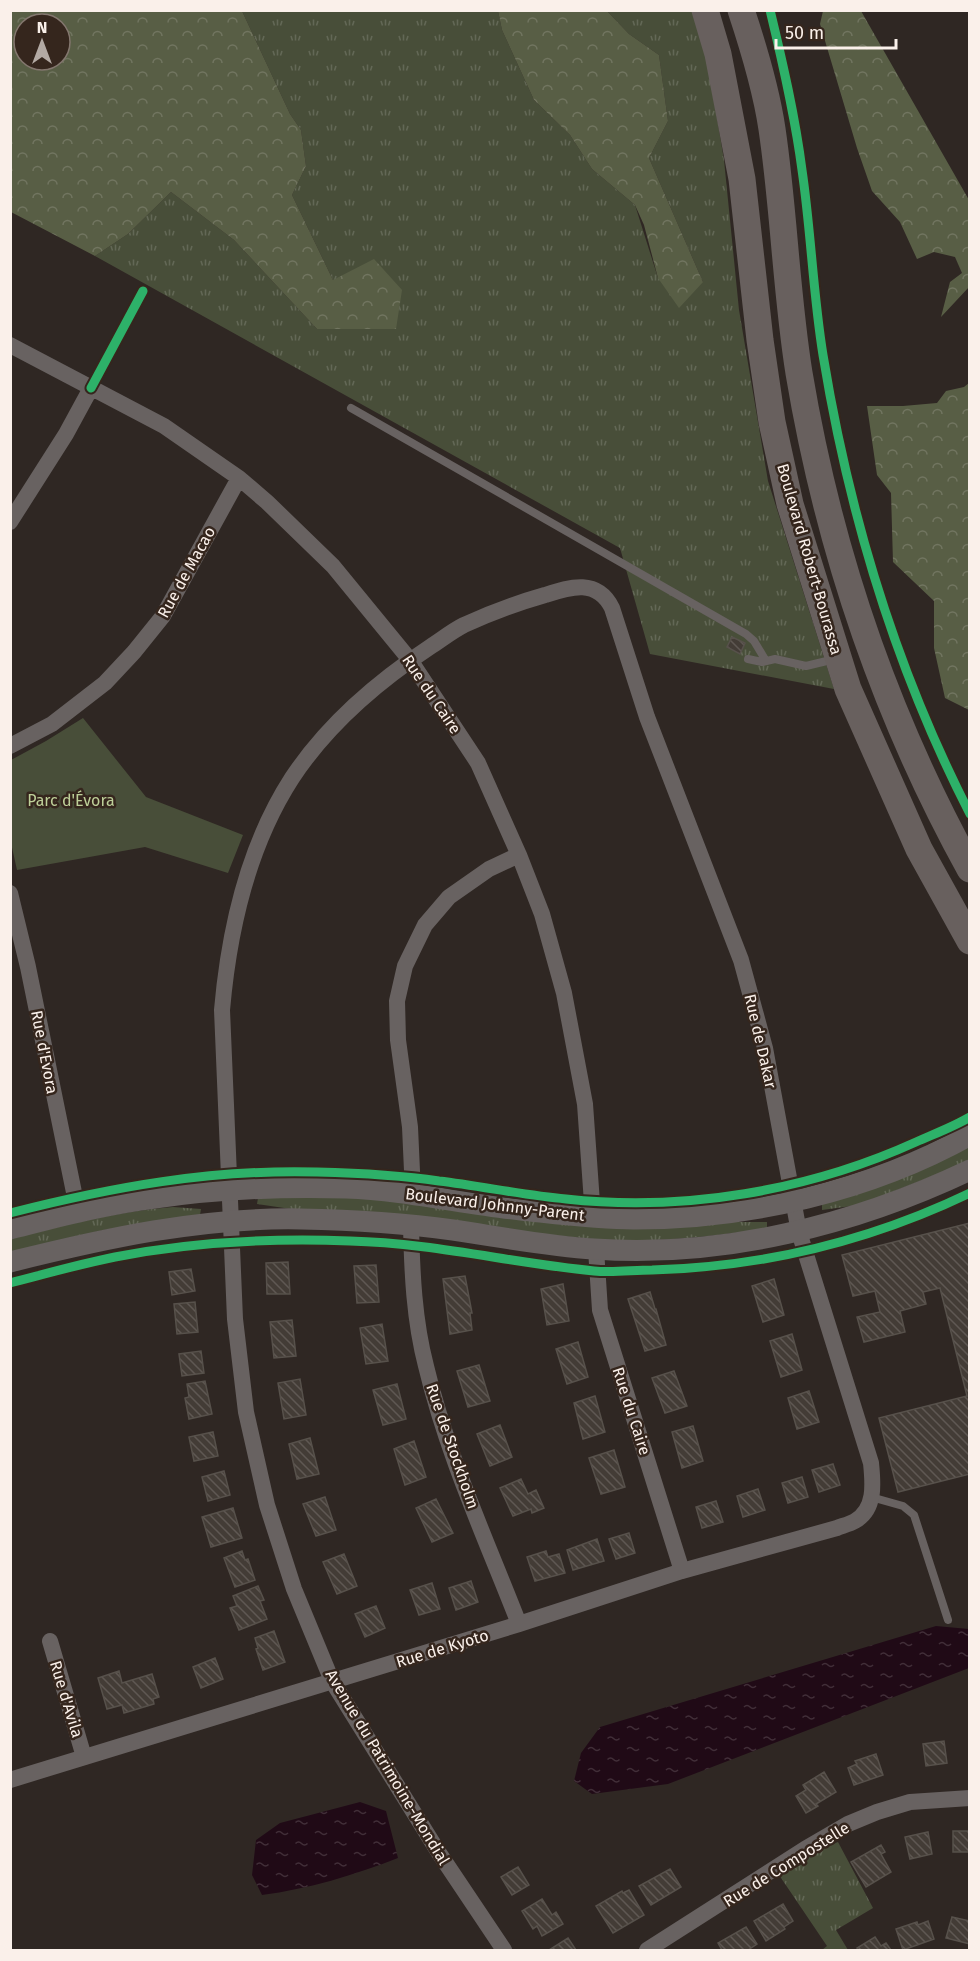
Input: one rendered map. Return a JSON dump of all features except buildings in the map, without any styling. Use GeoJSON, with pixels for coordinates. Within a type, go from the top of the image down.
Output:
{"type":"FeatureCollection","features":[{"type":"Feature","properties":{"kind":"highway","name":"Boulevard Robert-Bourassa"},"geometry":{"type":"LineString","coordinates":[[705,10],[718,54],[742,179],[760,340],[772,422],[790,504],[848,689],[919,849],[969,941]]}},
{"type":"Feature","properties":{"kind":"highway","name":"Boulevard Robert-Bourassa"},"geometry":{"type":"LineString","coordinates":[[741,10],[763,85],[772,128],[799,372],[823,493],[878,672],[923,778],[969,869]]}},
{"type":"Feature","properties":{"kind":"street","name":"Rue du Caire"},"geometry":{"type":"LineString","coordinates":[[10,345],[164,426],[239,478],[333,566],[410,660],[478,763],[519,855],[542,914],[564,993],[585,1104],[593,1217]]}},
{"type":"Feature","properties":{"kind":"street"},"geometry":{"type":"LineString","coordinates":[[10,522],[66,434],[91,388]]}},
{"type":"Feature","properties":{"kind":"street","name":"Rue de Macao"},"geometry":{"type":"LineString","coordinates":[[10,746],[52,724],[105,684],[134,652],[163,616],[239,478]]}},
{"type":"Feature","properties":{"kind":"street","name":"Avenue du Patrimoine-Mondial"},"geometry":{"type":"LineString","coordinates":[[504,1950],[444,1861],[332,1681],[294,1589],[267,1505],[249,1424],[235,1318],[222,1010],[226,967],[248,871],[271,818],[292,778],[328,734],[367,694],[410,660],[462,626],[510,605],[570,587],[597,590]]}},
{"type":"Feature","properties":{"kind":"street","name":"Rue de Dakar"},"geometry":{"type":"LineString","coordinates":[[597,590],[606,597],[612,608],[647,717],[741,960],[765,1048],[800,1232],[872,1463],[874,1490],[869,1502]]}},
{"type":"Feature","properties":{"kind":"street"},"geometry":{"type":"LineString","coordinates":[[413,1193],[410,1127],[398,1040],[397,1001],[405,966],[425,926],[449,897],[489,869],[519,855]]}},
{"type":"Feature","properties":{"kind":"street","name":"Rue d'Evora"},"geometry":{"type":"LineString","coordinates":[[10,893],[28,967],[78,1212]]}},
{"type":"Feature","properties":{"kind":"street","name":"Boulevard Johnny-Parent"},"geometry":{"type":"LineString","coordinates":[[10,1229],[78,1212],[155,1198],[298,1187],[413,1193],[518,1210],[593,1217],[676,1218],[794,1202],[907,1164],[969,1135]]}},
{"type":"Feature","properties":{"kind":"street","name":"Boulevard Johnny-Parent"},"geometry":{"type":"LineString","coordinates":[[10,1262],[88,1242],[144,1231],[231,1220],[371,1221],[596,1250],[662,1250],[728,1244],[800,1232],[907,1199],[969,1170]]}},
{"type":"Feature","properties":{"kind":"street","name":"Rue de Stockholm"},"geometry":{"type":"LineString","coordinates":[[411,1225],[417,1321],[425,1364],[441,1422],[519,1624]]}},
{"type":"Feature","properties":{"kind":"street","name":"Rue du Caire"},"geometry":{"type":"LineString","coordinates":[[596,1250],[600,1310],[682,1571]]}},
{"type":"Feature","properties":{"kind":"street","name":"Rue de Kyoto"},"geometry":{"type":"LineString","coordinates":[[10,1780],[519,1624],[682,1571],[837,1528],[856,1521],[869,1502]]}},
{"type":"Feature","properties":{"kind":"street","name":"Rue d'Avila"},"geometry":{"type":"LineString","coordinates":[[50,1641],[84,1757]]}},
{"type":"Feature","properties":{"kind":"street","name":"Rue de Compostelle"},"geometry":{"type":"LineString","coordinates":[[647,1950],[848,1824],[910,1802],[969,1798]]}},
{"type":"Feature","properties":{"kind":"lane"},"geometry":{"type":"LineString","coordinates":[[351,408],[746,634],[754,641],[766,661]]}},
{"type":"Feature","properties":{"kind":"lane"},"geometry":{"type":"LineString","coordinates":[[748,659],[755,662],[775,659],[806,666],[838,658]]}},
{"type":"Feature","properties":{"kind":"lane"},"geometry":{"type":"LineString","coordinates":[[869,1502],[903,1506],[914,1515],[948,1620]]}},
{"type":"Feature","properties":{"kind":"green space"},"geometry":{"type":"Polygon","coordinates":[[[10,11],[242,11],[290,114],[301,130],[306,166],[292,195],[333,280],[374,259],[402,290],[396,329],[317,329],[234,240],[171,192],[128,234],[95,256],[11,212],[10,11]]]}},
{"type":"Feature","properties":{"kind":"green space"},"geometry":{"type":"Polygon","coordinates":[[[242,11],[498,11],[502,30],[534,100],[570,135],[592,169],[635,205],[658,278],[703,282],[649,158],[668,121],[659,55],[629,34],[607,11],[696,11],[701,22],[724,160],[739,310],[768,481],[834,689],[650,654],[620,548],[95,256],[128,234],[171,192],[234,240],[317,329],[333,280],[292,195],[306,166],[301,130],[290,114],[242,11]]]}},
{"type":"Feature","properties":{"kind":"green space"},"geometry":{"type":"Polygon","coordinates":[[[498,11],[607,11],[629,34],[659,55],[668,121],[649,158],[703,282],[679,308],[658,278],[644,225],[635,205],[592,169],[570,135],[534,100],[502,30],[498,11]]]}},
{"type":"Feature","properties":{"kind":"green space"},"geometry":{"type":"Polygon","coordinates":[[[823,11],[861,11],[969,200],[969,287],[941,317],[950,282],[962,273],[955,257],[934,252],[917,259],[900,222],[872,191],[820,24],[823,11]]]}},
{"type":"Feature","properties":{"kind":"green space"},"geometry":{"type":"Polygon","coordinates":[[[969,383],[969,710],[945,698],[934,648],[934,601],[893,562],[891,493],[877,475],[867,406],[937,403],[946,391],[964,387],[969,383]]]}},
{"type":"Feature","properties":{"kind":"green space","name":"Parc d'Évora"},"geometry":{"type":"Polygon","coordinates":[[[83,718],[146,797],[243,835],[228,873],[145,847],[17,870],[11,843],[11,760],[83,718]]]}},
{"type":"Feature","properties":{"kind":"green space"},"geometry":{"type":"Polygon","coordinates":[[[969,1145],[969,1160],[953,1168],[859,1205],[822,1210],[822,1203],[969,1145]]]}},
{"type":"Feature","properties":{"kind":"green space"},"geometry":{"type":"Polygon","coordinates":[[[258,1198],[362,1198],[722,1222],[767,1222],[767,1228],[690,1238],[612,1241],[291,1209],[257,1204],[258,1198]]]}},
{"type":"Feature","properties":{"kind":"green space"},"geometry":{"type":"Polygon","coordinates":[[[173,1207],[201,1209],[200,1215],[104,1230],[11,1252],[11,1239],[112,1215],[173,1207]]]}},
{"type":"Feature","properties":{"kind":"green space"},"geometry":{"type":"Polygon","coordinates":[[[838,1842],[873,1908],[836,1930],[848,1950],[822,1950],[827,1946],[775,1869],[838,1842]]]}},
{"type":"Feature","properties":{"kind":"water"},"geometry":{"type":"Polygon","coordinates":[[[936,1626],[969,1629],[969,1668],[668,1784],[592,1794],[574,1781],[581,1753],[600,1727],[936,1626]]]}},
{"type":"Feature","properties":{"kind":"water"},"geometry":{"type":"Polygon","coordinates":[[[360,1802],[386,1811],[398,1858],[331,1881],[262,1895],[252,1875],[256,1840],[280,1823],[360,1802]]]}},
{"type":"Feature","properties":{"kind":"cycle path"},"geometry":{"type":"LineString","coordinates":[[770,10],[796,130],[823,355],[861,532],[878,590],[919,704],[970,814]]}},
{"type":"Feature","properties":{"kind":"cycle path"},"geometry":{"type":"LineString","coordinates":[[91,388],[143,291]]}},
{"type":"Feature","properties":{"kind":"cycle path"},"geometry":{"type":"LineString","coordinates":[[10,1213],[86,1195],[162,1182],[239,1173],[278,1172],[332,1172],[394,1176],[550,1197],[610,1202],[700,1200],[745,1194],[832,1173],[875,1159],[970,1117]]}},
{"type":"Feature","properties":{"kind":"cycle path"},"geometry":{"type":"LineString","coordinates":[[10,1283],[144,1252],[232,1242],[291,1240],[411,1245],[601,1272],[693,1268],[775,1257],[855,1238],[894,1225],[970,1193]]}}]}
